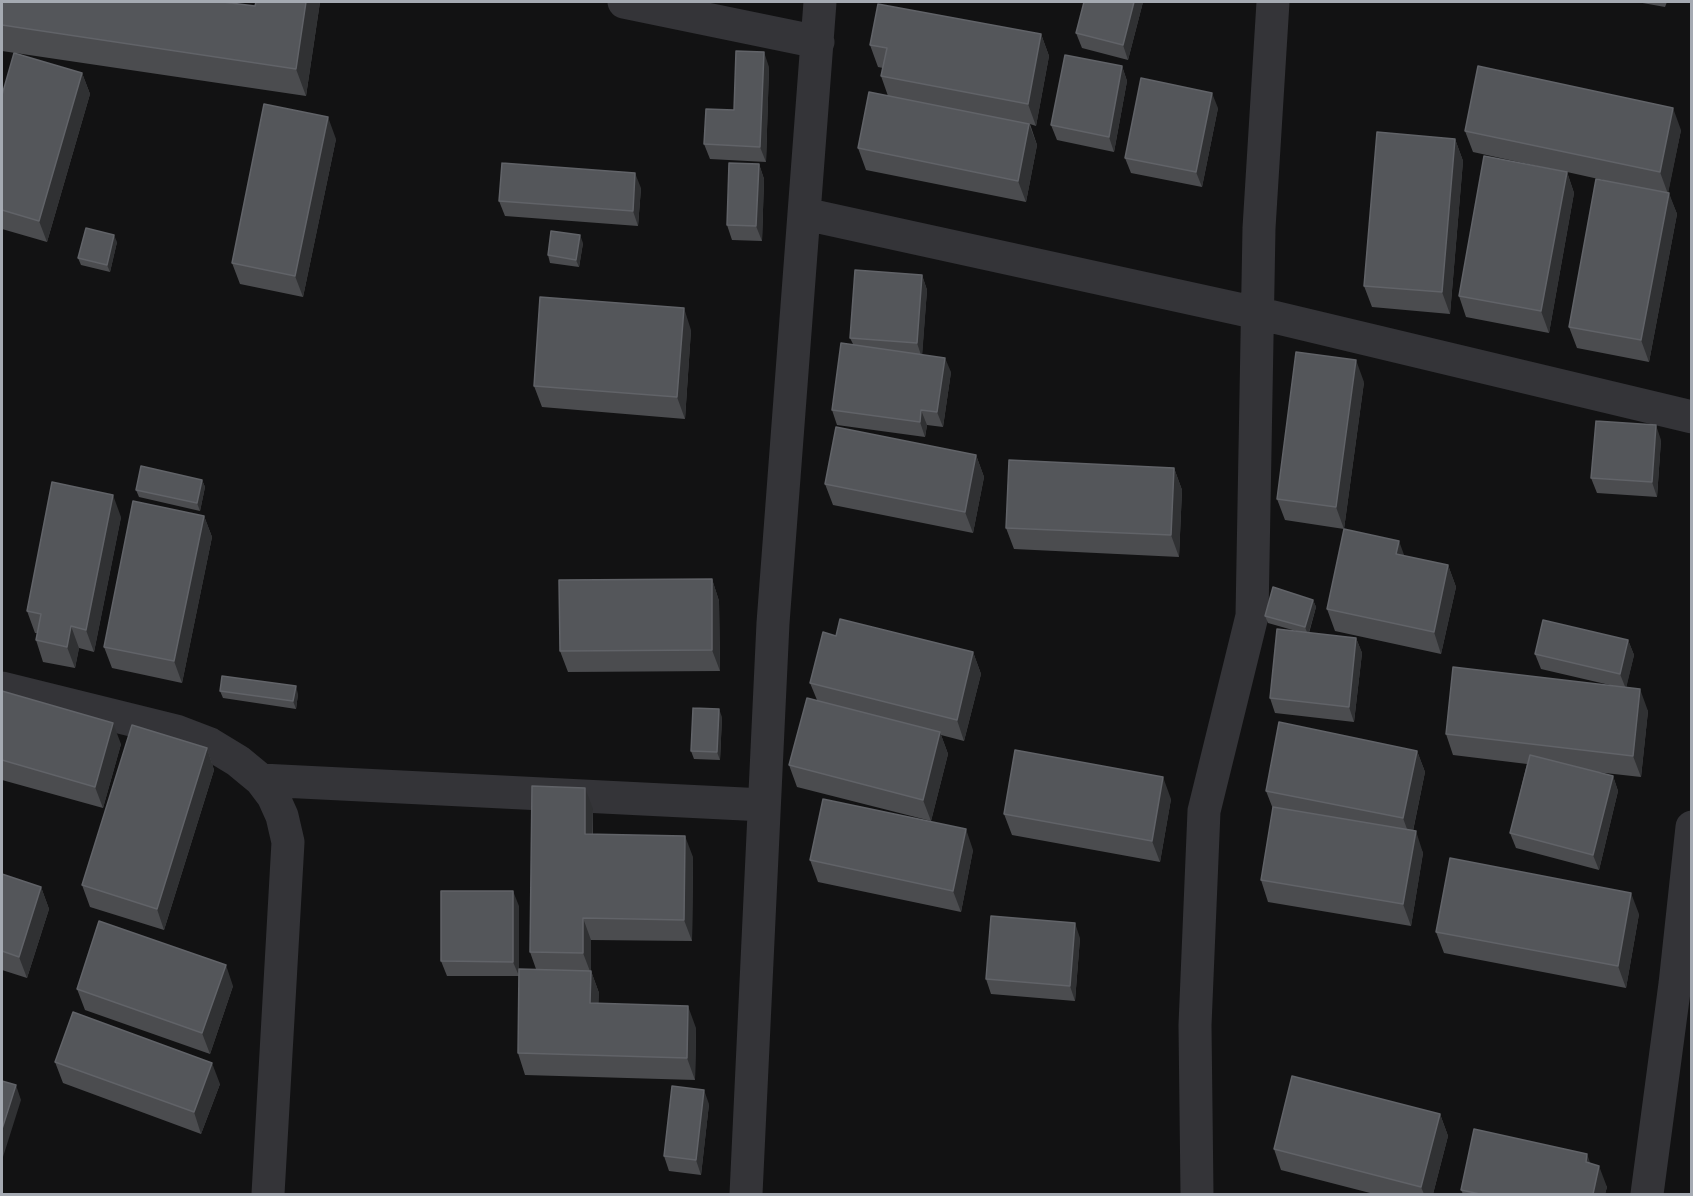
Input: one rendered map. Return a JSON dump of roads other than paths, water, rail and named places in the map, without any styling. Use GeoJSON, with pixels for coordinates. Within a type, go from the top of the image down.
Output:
{"type":"FeatureCollection","features":[{"type":"Feature","properties":{"kind":"street"},"geometry":{"type":"LineString","coordinates":[[624,2],[818,42]]}},
{"type":"Feature","properties":{"kind":"street"},"geometry":{"type":"LineString","coordinates":[[746,1194],[773,623],[820,2]]}},
{"type":"Feature","properties":{"kind":"street"},"geometry":{"type":"LineString","coordinates":[[1197,1194],[1195,1025],[1204,811],[1252,616],[1259,228],[1273,2]]}},
{"type":"Feature","properties":{"kind":"street"},"geometry":{"type":"LineString","coordinates":[[805,214],[1257,314],[1692,417]]}},
{"type":"Feature","properties":{"kind":"street"},"geometry":{"type":"LineString","coordinates":[[2,688],[176,731],[210,744],[261,780],[273,796],[282,816],[288,842],[268,1194]]}},
{"type":"Feature","properties":{"kind":"street"},"geometry":{"type":"LineString","coordinates":[[261,780],[764,805]]}},
{"type":"Feature","properties":{"kind":"street"},"geometry":{"type":"LineString","coordinates":[[1647,1194],[1675,984],[1692,827]]}}]}
